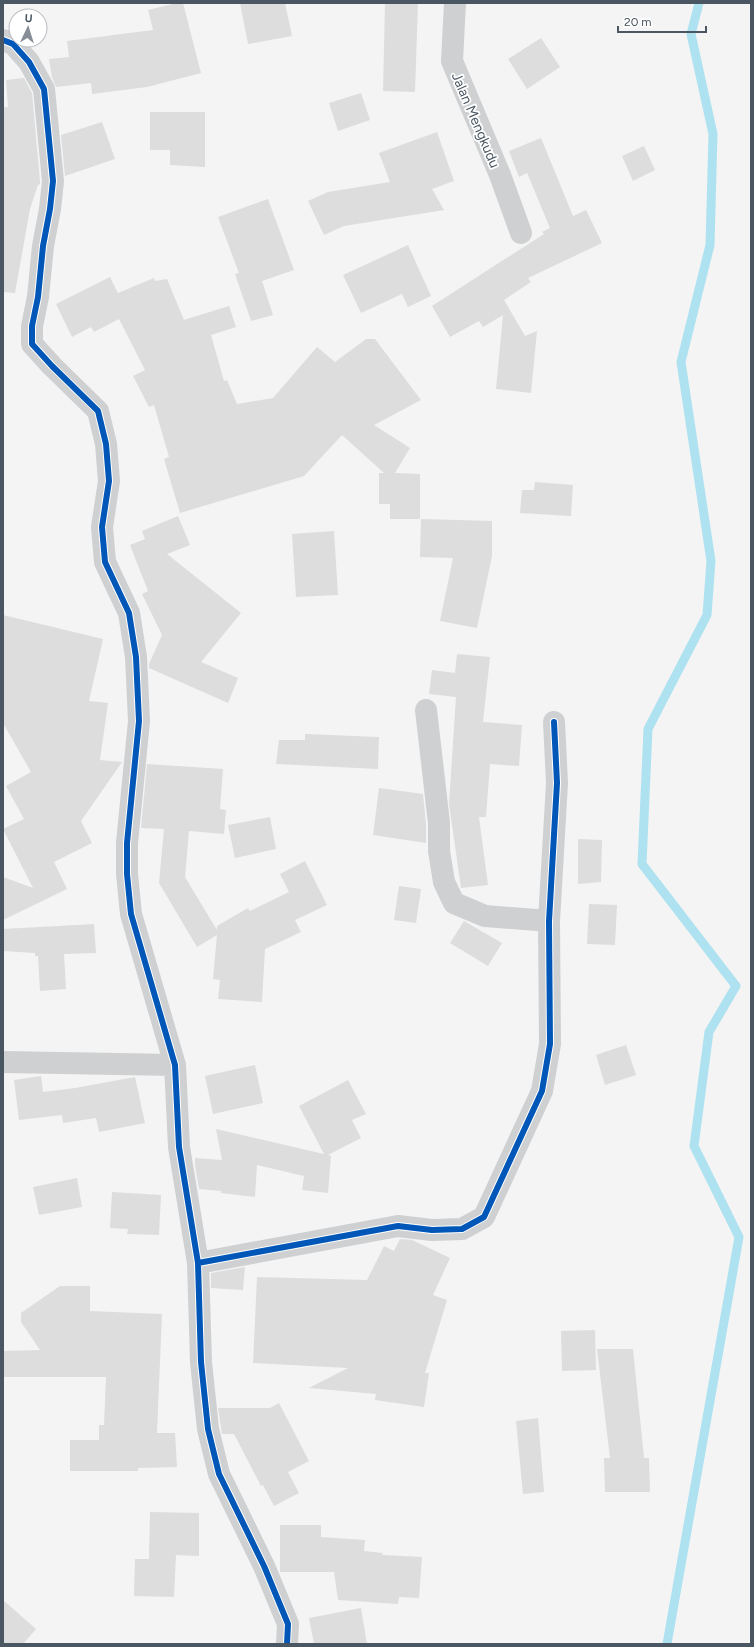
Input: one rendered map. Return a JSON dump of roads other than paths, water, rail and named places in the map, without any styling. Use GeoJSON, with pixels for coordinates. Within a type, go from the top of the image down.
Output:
{"type":"FeatureCollection","features":[{"type":"Feature","properties":{"kind":"street","name":"Jalan Mengkudu"},"geometry":{"type":"LineString","coordinates":[[455,3],[452,61],[500,175],[521,233]]}},
{"type":"Feature","properties":{"kind":"street"},"geometry":{"type":"LineString","coordinates":[[3,40],[13,44],[29,62],[44,89],[53,181],[50,209],[43,246],[38,297],[32,326],[32,344],[98,411],[106,444],[109,481],[102,527],[105,562],[129,613],[136,657],[140,721],[127,843],[127,874],[131,914],[175,1065],[179,1147],[198,1263],[201,1362],[208,1429],[219,1474],[264,1566],[288,1624],[287,1644]]}},
{"type":"Feature","properties":{"kind":"street"},"geometry":{"type":"LineString","coordinates":[[426,710],[439,823],[439,851],[444,882],[454,903],[485,916],[549,921]]}},
{"type":"Feature","properties":{"kind":"street"},"geometry":{"type":"LineString","coordinates":[[198,1263],[398,1226],[432,1230],[462,1229],[484,1217],[542,1091],[550,1044],[549,921],[557,783],[554,722]]}},
{"type":"Feature","properties":{"kind":"street"},"geometry":{"type":"LineString","coordinates":[[3,1062],[175,1065]]}},
{"type":"Feature","properties":{"kind":"waterway"},"geometry":{"type":"LineString","coordinates":[[667,1644],[739,1237],[694,1146],[709,1032],[736,986],[642,864],[648,729],[707,615],[711,561],[681,362],[710,245],[713,134],[691,34],[699,3]]}}]}
